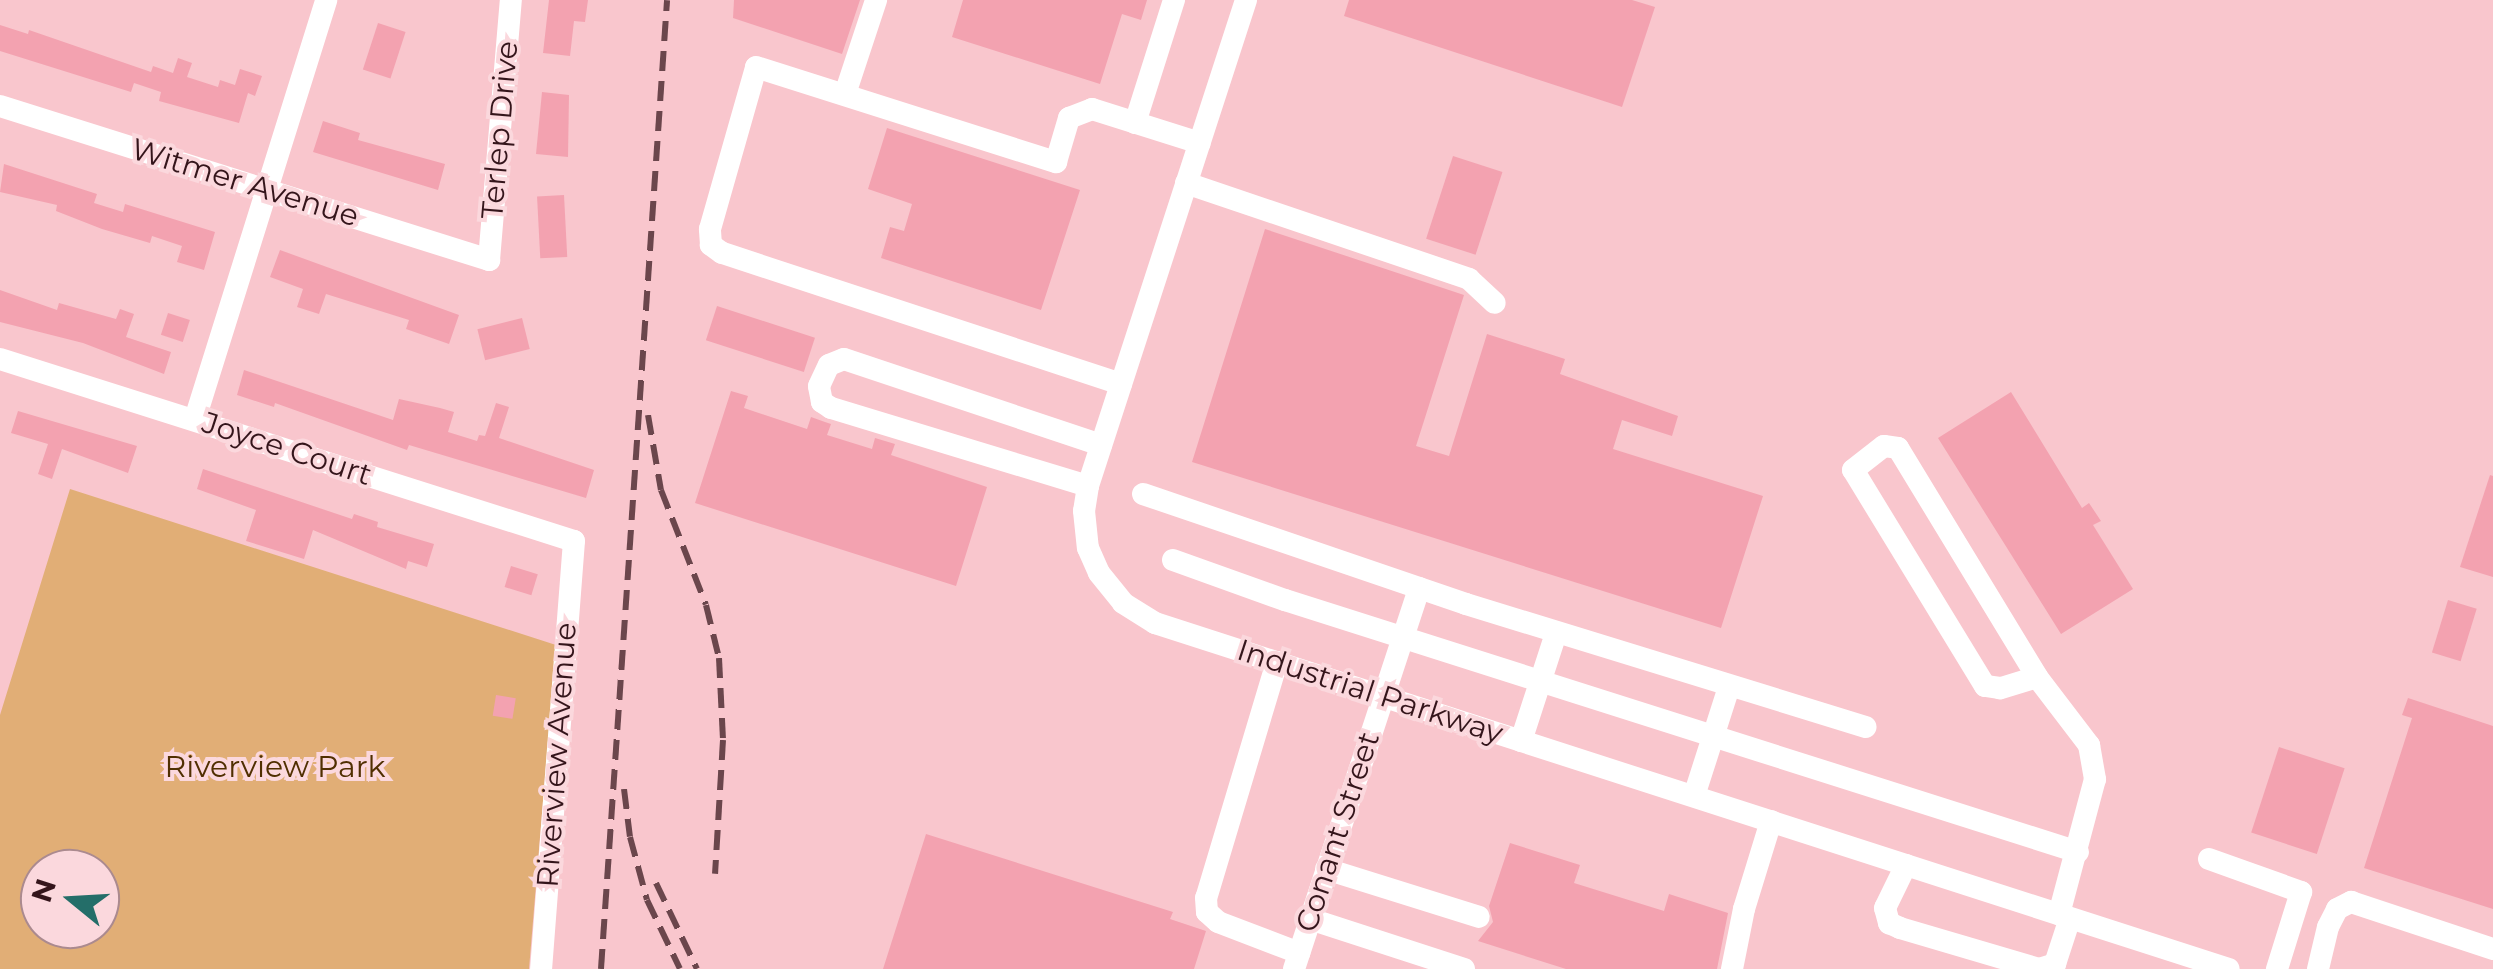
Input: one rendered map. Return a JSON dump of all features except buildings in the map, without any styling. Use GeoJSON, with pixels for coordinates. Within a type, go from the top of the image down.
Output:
{"type":"FeatureCollection","features":[{"type":"Feature","properties":{"kind":"street"},"geometry":{"type":"LineString","coordinates":[[195,419],[326,0]]}},
{"type":"Feature","properties":{"kind":"street","name":"Terlep Drive"},"geometry":{"type":"LineString","coordinates":[[489,260],[511,0]]}},
{"type":"Feature","properties":{"kind":"street"},"geometry":{"type":"LineString","coordinates":[[845,94],[876,0]]}},
{"type":"Feature","properties":{"kind":"street"},"geometry":{"type":"LineString","coordinates":[[1135,123],[1174,0]]}},
{"type":"Feature","properties":{"kind":"street","name":"Industrial Parkway"},"geometry":{"type":"LineString","coordinates":[[1246,0],[1088,486],[1084,511],[1088,548],[1100,574],[1123,603],[1154,623],[2230,969]]}},
{"type":"Feature","properties":{"kind":"street"},"geometry":{"type":"LineString","coordinates":[[1121,384],[722,253],[712,245],[710,229],[756,67],[1056,162],[1070,118],[1092,109],[1200,143]]}},
{"type":"Feature","properties":{"kind":"street","name":"Witmer Avenue"},"geometry":{"type":"LineString","coordinates":[[0,106],[489,260]]}},
{"type":"Feature","properties":{"kind":"street"},"geometry":{"type":"LineString","coordinates":[[1186,183],[1470,279],[1494,303]]}},
{"type":"Feature","properties":{"kind":"street","name":"Joyce Court"},"geometry":{"type":"LineString","coordinates":[[0,359],[574,541]]}},
{"type":"Feature","properties":{"kind":"street"},"geometry":{"type":"LineString","coordinates":[[1088,486],[831,408],[822,402],[820,386],[829,365],[844,359],[1101,445]]}},
{"type":"Feature","properties":{"kind":"street"},"geometry":{"type":"LineString","coordinates":[[1906,864],[1885,908],[1889,924],[2039,969],[2055,964],[2062,952],[2065,916],[2095,779],[2090,745],[2037,678],[1898,448],[1884,446],[1853,470],[1985,686],[2000,688],[2037,678]]}},
{"type":"Feature","properties":{"kind":"street"},"geometry":{"type":"LineString","coordinates":[[1143,494],[1419,588],[1866,727]]}},
{"type":"Feature","properties":{"kind":"street","name":"Riverview Avenue"},"geometry":{"type":"LineString","coordinates":[[541,969],[574,541]]}},
{"type":"Feature","properties":{"kind":"street"},"geometry":{"type":"LineString","coordinates":[[1172,560],[2078,852]]}},
{"type":"Feature","properties":{"kind":"street","name":"Conant Street"},"geometry":{"type":"LineString","coordinates":[[1297,961],[1419,588]]}},
{"type":"Feature","properties":{"kind":"street"},"geometry":{"type":"LineString","coordinates":[[1521,741],[1556,632]]}},
{"type":"Feature","properties":{"kind":"street"},"geometry":{"type":"LineString","coordinates":[[1277,662],[1206,898],[1207,912],[1218,922],[1297,961]]}},
{"type":"Feature","properties":{"kind":"street"},"geometry":{"type":"LineString","coordinates":[[1694,796],[1729,686]]}},
{"type":"Feature","properties":{"kind":"street"},"geometry":{"type":"LineString","coordinates":[[1732,969],[1744,909],[1771,821]]}},
{"type":"Feature","properties":{"kind":"street"},"geometry":{"type":"LineString","coordinates":[[2208,859],[2301,892],[2278,969]]}},
{"type":"Feature","properties":{"kind":"street"},"geometry":{"type":"LineString","coordinates":[[1326,868],[1479,918]]}},
{"type":"Feature","properties":{"kind":"street"},"geometry":{"type":"LineString","coordinates":[[2318,969],[2328,927],[2337,909],[2351,902],[2493,949]]}},
{"type":"Feature","properties":{"kind":"street"},"geometry":{"type":"LineString","coordinates":[[1310,919],[1464,969]]}},
{"type":"Feature","properties":{"kind":"green space","name":"Riverview Park"},"geometry":{"type":"Polygon","coordinates":[[[70,489],[556,645],[529,969],[0,969],[0,715],[70,489]]]}},
{"type":"Feature","properties":{"kind":"railway"},"geometry":{"type":"LineString","coordinates":[[601,969],[667,0]]}},
{"type":"Feature","properties":{"kind":"railway"},"geometry":{"type":"LineString","coordinates":[[648,415],[661,490],[706,605],[719,658],[723,740],[715,874]]}},
{"type":"Feature","properties":{"kind":"railway"},"geometry":{"type":"LineString","coordinates":[[624,789],[630,837],[647,900],[680,969]]}},
{"type":"Feature","properties":{"kind":"railway"},"geometry":{"type":"LineString","coordinates":[[656,883],[697,969]]}}]}
